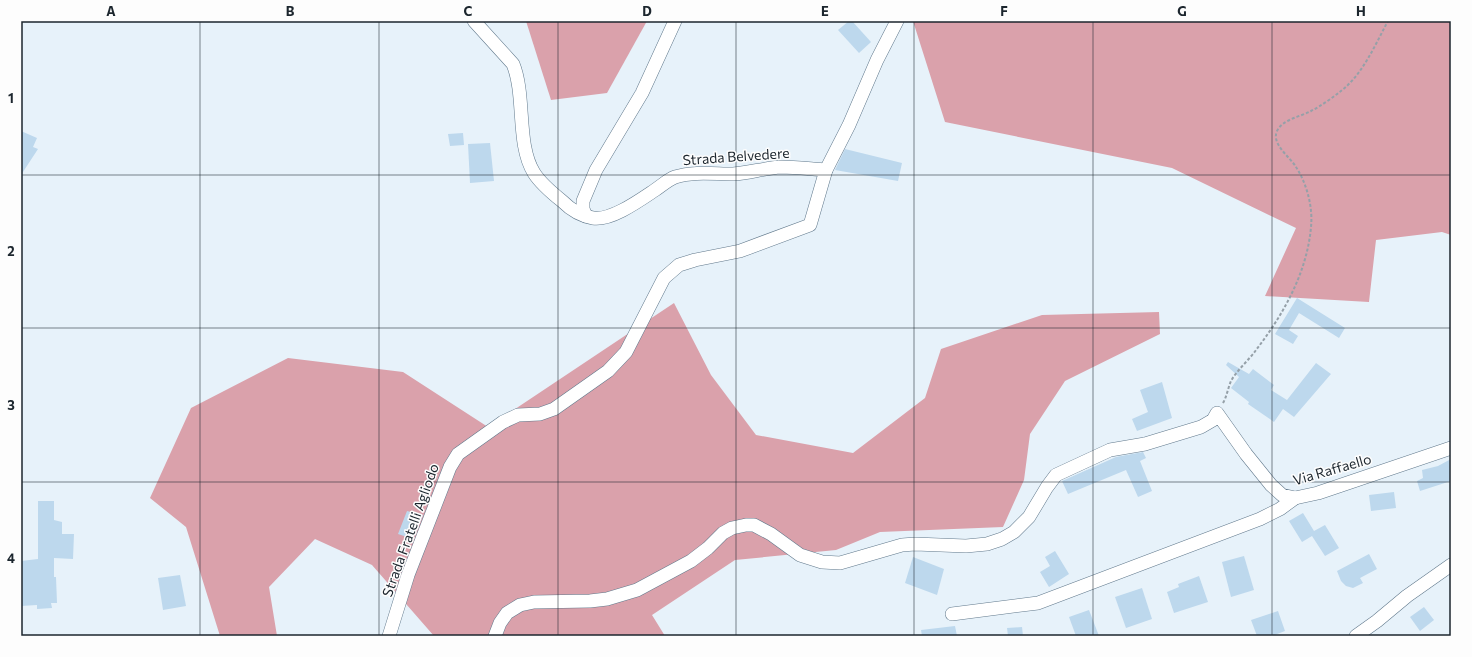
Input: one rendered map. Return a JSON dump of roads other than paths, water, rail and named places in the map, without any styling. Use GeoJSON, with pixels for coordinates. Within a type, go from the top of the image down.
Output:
{"type":"FeatureCollection","features":[{"type":"Feature","properties":{"kind":"street","name":"Strada Belvedere"},"geometry":{"type":"LineString","coordinates":[[474,21],[513,64],[519,90],[525,148],[528,160],[534,173],[548,189],[568,206],[586,216],[594,218],[612,215],[637,202],[675,177],[696,174],[734,174],[780,167],[826,170]]}},
{"type":"Feature","properties":{"kind":"street"},"geometry":{"type":"LineString","coordinates":[[586,216],[583,209],[583,201],[596,170],[642,93],[675,21]]}},
{"type":"Feature","properties":{"kind":"street"},"geometry":{"type":"LineString","coordinates":[[826,170],[849,125],[877,60],[897,21]]}},
{"type":"Feature","properties":{"kind":"street","name":"Strada Fratelli Agliodo"},"geometry":{"type":"LineString","coordinates":[[389,636],[408,575],[450,467],[458,454],[503,422],[518,415],[540,414],[554,410],[608,371],[626,352],[664,278],[679,265],[695,260],[740,251],[810,225],[826,170]]}},
{"type":"Feature","properties":{"kind":"street","name":"Via Raffaello"},"geometry":{"type":"LineString","coordinates":[[495,636],[500,623],[507,613],[520,605],[534,602],[590,601],[607,599],[637,590],[691,561],[708,548],[723,533],[732,528],[746,525],[754,525],[771,534],[800,555],[822,562],[840,563],[902,545],[915,544],[966,546],[987,544],[1002,539],[1014,532],[1029,517],[1056,475],[1110,450],[1145,444],[1201,427],[1215,417],[1272,486],[1282,495],[1294,498],[1318,492],[1451,448]]}},
{"type":"Feature","properties":{"kind":"street"},"geometry":{"type":"LineString","coordinates":[[952,614],[1038,603],[1260,519],[1280,509],[1294,498]]}},
{"type":"Feature","properties":{"kind":"street"},"geometry":{"type":"LineString","coordinates":[[1356,636],[1377,621],[1406,596],[1451,565]]}}]}
